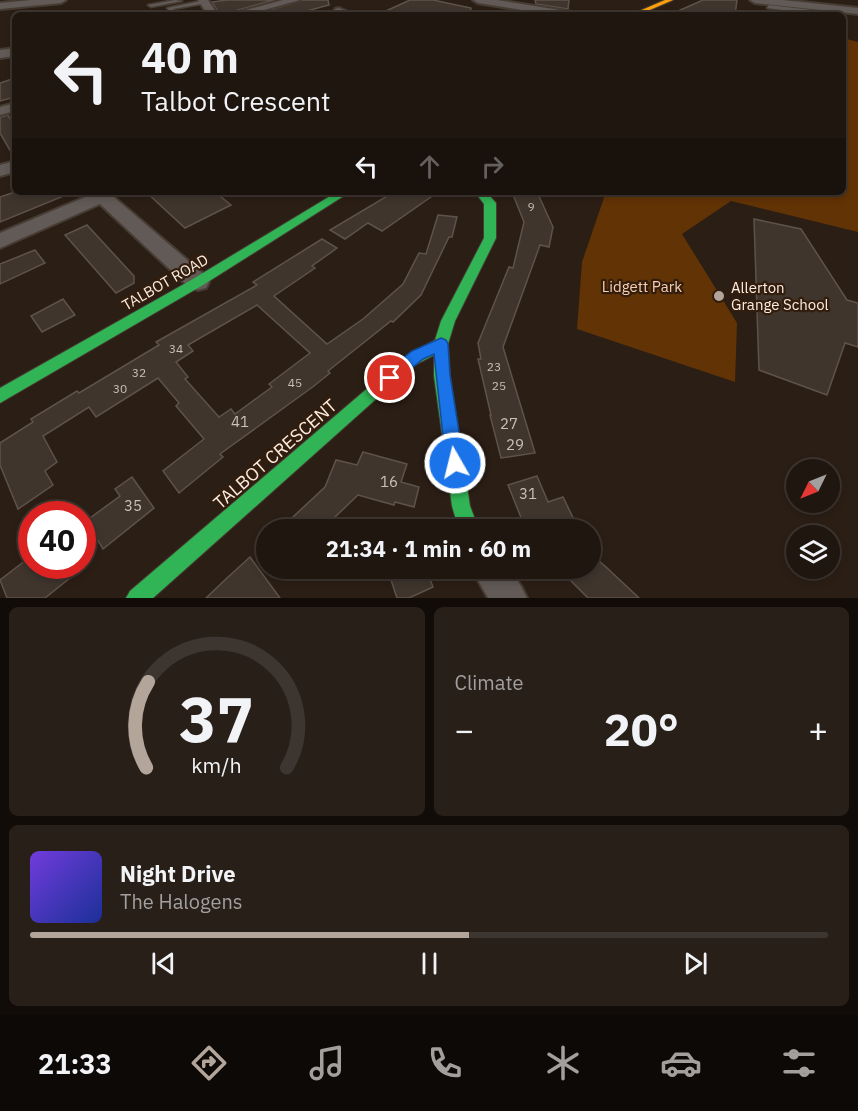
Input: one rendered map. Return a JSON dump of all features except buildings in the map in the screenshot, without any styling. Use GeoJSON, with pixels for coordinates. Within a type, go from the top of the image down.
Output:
{"type":"FeatureCollection","features":[{"type":"Feature","properties":{"kind":"street"},"geometry":{"type":"LineString","coordinates":[[0,6],[61,0]]}},
{"type":"Feature","properties":{"kind":"street"},"geometry":{"type":"LineString","coordinates":[[245,12],[295,0]]}},
{"type":"Feature","properties":{"kind":"street"},"geometry":{"type":"LineString","coordinates":[[480,0],[554,12]]}},
{"type":"Feature","properties":{"kind":"street"},"geometry":{"type":"LineString","coordinates":[[640,12],[670,0]]}},
{"type":"Feature","properties":{"kind":"street"},"geometry":{"type":"LineString","coordinates":[[755,0],[784,6],[858,11]]}},
{"type":"Feature","properties":{"kind":"street"},"geometry":{"type":"LineString","coordinates":[[0,241],[99,195],[198,282]]}},
{"type":"Feature","properties":{"kind":"street","name":"TALBOT ROAD"},"geometry":{"type":"LineString","coordinates":[[0,396],[198,282],[340,195]]}},
{"type":"Feature","properties":{"kind":"street"},"geometry":{"type":"LineString","coordinates":[[465,519],[461,506],[442,375],[441,344],[448,321],[490,238],[490,203],[483,195]]}},
{"type":"Feature","properties":{"kind":"street","name":"TALBOT CRESCENT"},"geometry":{"type":"LineString","coordinates":[[137,598],[408,362],[441,344]]}},
{"type":"Feature","properties":{"kind":"street"},"geometry":{"type":"LineString","coordinates":[[496,579],[509,598]]}},
{"type":"Feature","properties":{"kind":"lane"},"geometry":{"type":"LineString","coordinates":[[152,5],[189,0]]}},
{"type":"Feature","properties":{"kind":"lane"},"geometry":{"type":"LineString","coordinates":[[172,11],[170,8],[204,1]]}},
{"type":"Feature","properties":{"kind":"lane"},"geometry":{"type":"LineString","coordinates":[[769,7],[784,6],[821,12]]}},
{"type":"Feature","properties":{"kind":"green space","name":"Lidgett Park"},"geometry":{"type":"Polygon","coordinates":[[[846,39],[858,42],[858,232],[731,201],[682,234],[737,323],[735,382],[577,329],[582,262],[605,195],[846,195],[846,39]]]}},
{"type":"Feature","properties":{"kind":"traffic: fast"},"geometry":{"type":"LineString","coordinates":[[0,396],[198,282],[340,195]]}},
{"type":"Feature","properties":{"kind":"traffic: fast"},"geometry":{"type":"LineString","coordinates":[[465,519],[461,506],[442,376],[441,344],[448,321],[490,238],[490,203],[483,195]]}},
{"type":"Feature","properties":{"kind":"traffic: fast"},"geometry":{"type":"LineString","coordinates":[[137,598],[408,362],[441,344]]}},
{"type":"Feature","properties":{"kind":"traffic: slow"},"geometry":{"type":"LineString","coordinates":[[640,12],[670,0]]}},
{"type":"Feature","properties":{"kind":"place","name":"Allerton Grange School"},"geometry":{"type":"Point","coordinates":[719,296]}},
{"type":"Feature","properties":{"kind":"route"},"geometry":{"type":"LineString","coordinates":[[390,378],[417,355],[441,344],[442,375],[455,463]]}}]}
